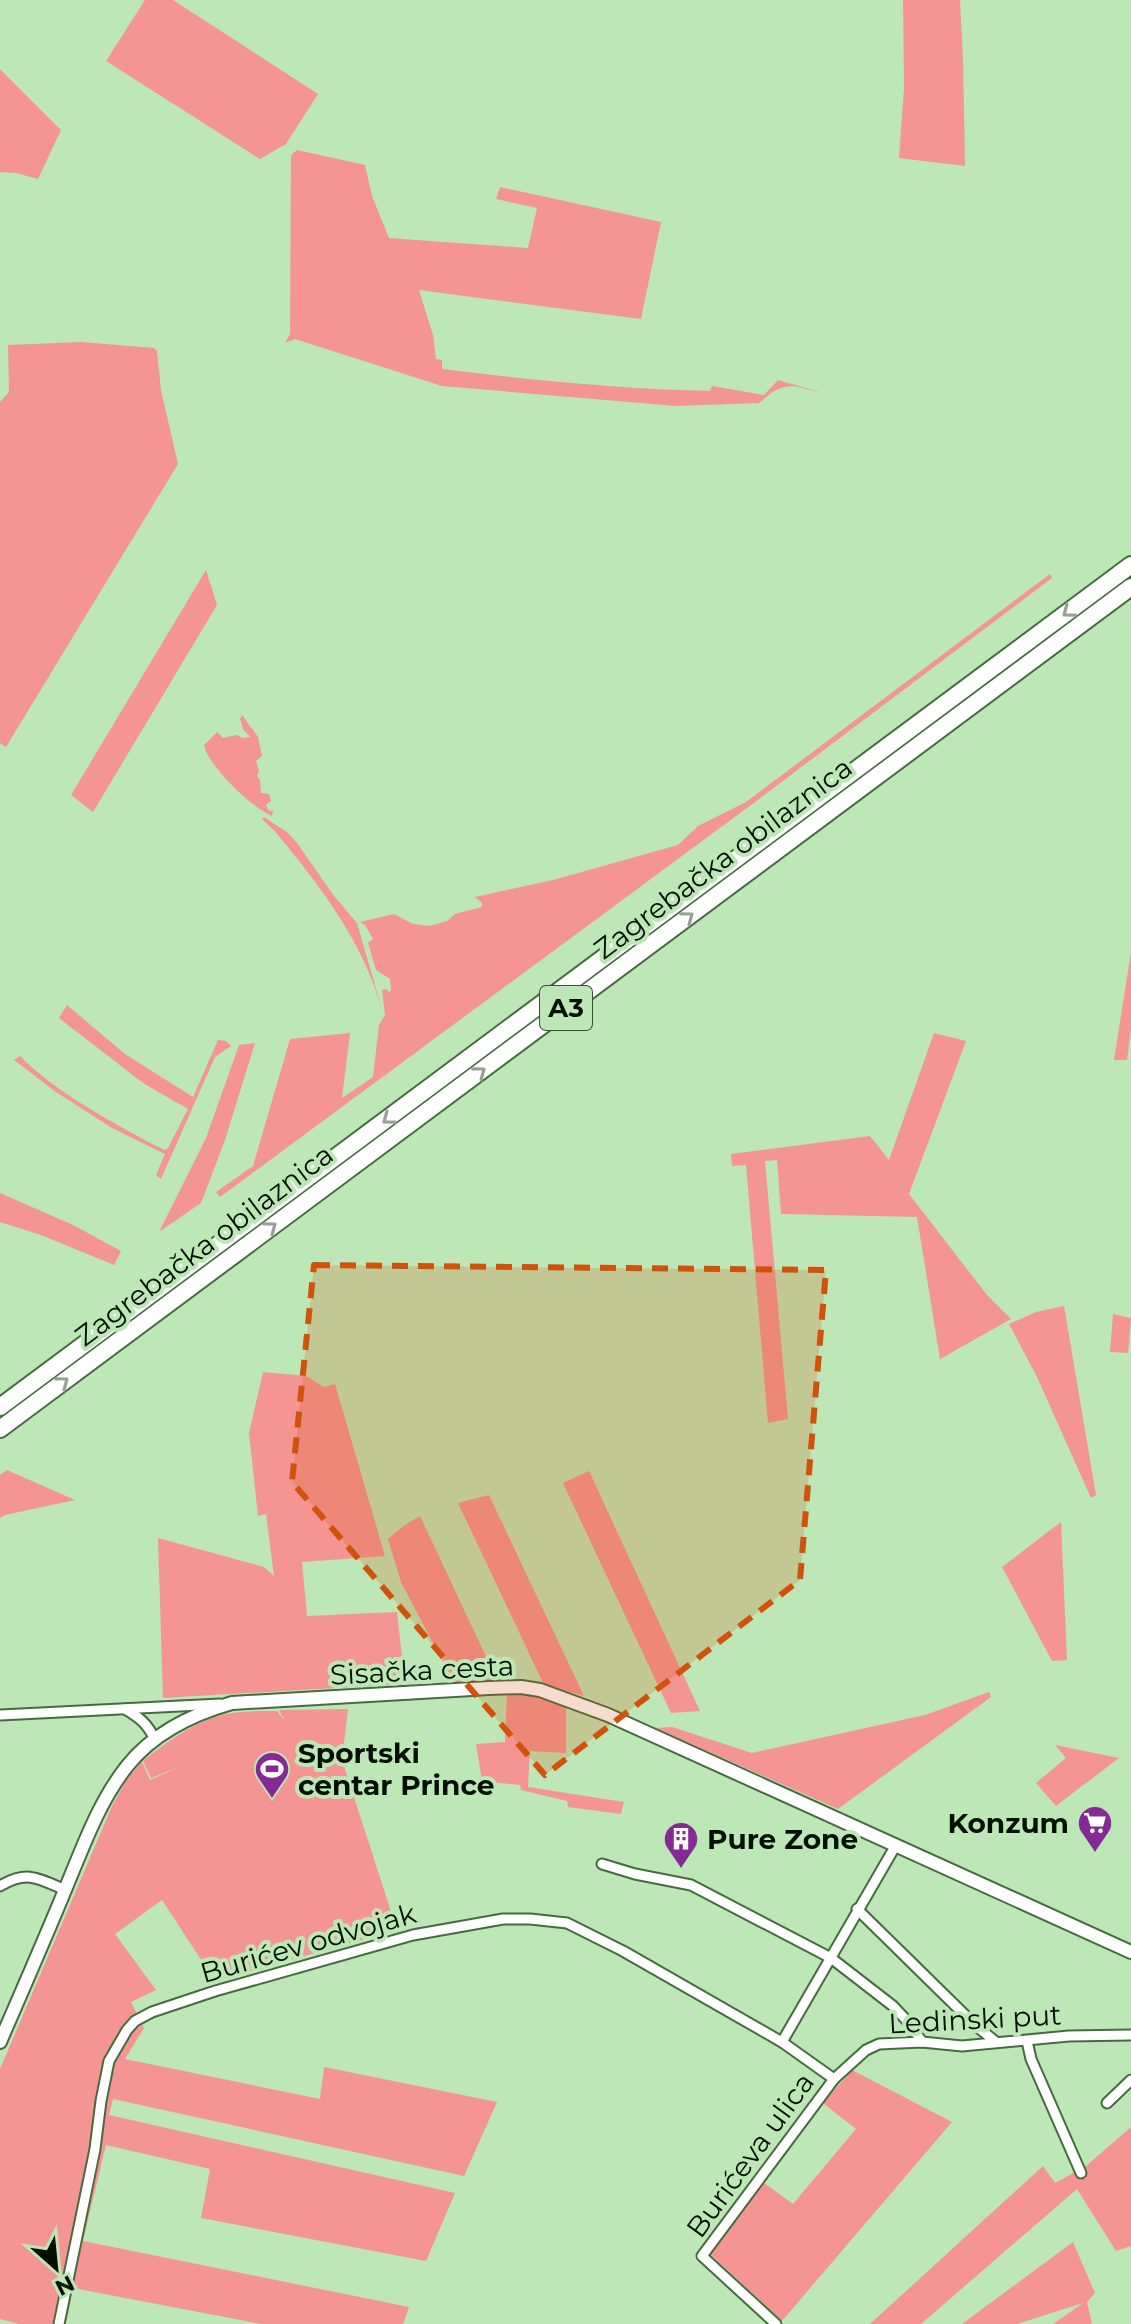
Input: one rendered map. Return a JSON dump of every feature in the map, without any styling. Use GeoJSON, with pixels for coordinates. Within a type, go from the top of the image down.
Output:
{"type":"FeatureCollection","features":[{"type":"Feature","properties":{"kind":"highway","name":"Zagrebačka obilaznica"},"geometry":{"type":"LineString","coordinates":[[0,1407],[1131,565]]}},
{"type":"Feature","properties":{"kind":"highway","name":"Zagrebačka obilaznica"},"geometry":{"type":"LineString","coordinates":[[0,1429],[1131,587]]}},
{"type":"Feature","properties":{"kind":"main road","name":"Sisačka cesta"},"geometry":{"type":"LineString","coordinates":[[0,2042],[92,1826],[128,1765],[166,1731],[232,1703],[489,1688],[540,1690],[608,1715],[1131,1952]]}},
{"type":"Feature","properties":{"kind":"street"},"geometry":{"type":"LineString","coordinates":[[0,1715],[232,1703]]}},
{"type":"Feature","properties":{"kind":"street"},"geometry":{"type":"LineString","coordinates":[[124,1708],[146,1723],[155,1740]]}},
{"type":"Feature","properties":{"kind":"street","name":"Burićeva ulica"},"geometry":{"type":"LineString","coordinates":[[776,2324],[702,2256],[834,2079],[782,2042],[896,1845]]}},
{"type":"Feature","properties":{"kind":"street"},"geometry":{"type":"LineString","coordinates":[[602,1864],[691,1885],[831,1958],[893,2006],[922,2042]]}},
{"type":"Feature","properties":{"kind":"street"},"geometry":{"type":"LineString","coordinates":[[0,1886],[23,1875],[65,1890]]}},
{"type":"Feature","properties":{"kind":"street"},"geometry":{"type":"LineString","coordinates":[[857,1909],[996,2042]]}},
{"type":"Feature","properties":{"kind":"street","name":"Burićev odvojak"},"geometry":{"type":"LineString","coordinates":[[59,2324],[93,2162],[109,2061],[127,2030],[135,2021],[152,2012],[404,1938],[490,1921],[530,1919],[567,1923],[623,1951],[782,2042]]}},
{"type":"Feature","properties":{"kind":"street","name":"Ledinski put"},"geometry":{"type":"LineString","coordinates":[[834,2079],[866,2050],[879,2044],[922,2042],[962,2046],[1069,2036],[1131,2035]]}},
{"type":"Feature","properties":{"kind":"street"},"geometry":{"type":"LineString","coordinates":[[1027,2041],[1031,2059],[1081,2173]]}},
{"type":"Feature","properties":{"kind":"street"},"geometry":{"type":"LineString","coordinates":[[1107,2103],[1131,2080]]}},
{"type":"Feature","properties":{"kind":"highlighted area"},"geometry":{"type":"Polygon","coordinates":[[[314,1265],[826,1270],[800,1580],[545,1775],[292,1482],[314,1265]]]}},
{"type":"Feature","properties":{"kind":"shaded area"},"geometry":{"type":"Polygon","coordinates":[[[145,0],[173,0],[318,94],[286,144],[260,159],[106,61],[145,0]]]}},
{"type":"Feature","properties":{"kind":"shaded area"},"geometry":{"type":"Polygon","coordinates":[[[903,0],[960,0],[965,166],[899,158],[904,88],[903,0]]]}},
{"type":"Feature","properties":{"kind":"shaded area"},"geometry":{"type":"Polygon","coordinates":[[[0,69],[61,130],[38,179],[0,172],[0,69]]]}},
{"type":"Feature","properties":{"kind":"shaded area"},"geometry":{"type":"Polygon","coordinates":[[[297,150],[365,165],[372,196],[389,238],[528,248],[537,208],[496,199],[500,187],[661,222],[641,319],[419,290],[433,335],[436,359],[442,360],[442,369],[643,388],[710,391],[712,386],[764,395],[778,380],[823,393],[794,386],[774,391],[759,403],[676,406],[442,386],[295,339],[285,343],[290,334],[291,158],[297,150]]]}},
{"type":"Feature","properties":{"kind":"shaded area"},"geometry":{"type":"Polygon","coordinates":[[[81,342],[154,348],[157,351],[161,390],[178,464],[6,747],[0,743],[0,402],[9,392],[8,345],[81,342]]]}},
{"type":"Feature","properties":{"kind":"shaded area"},"geometry":{"type":"Polygon","coordinates":[[[206,570],[217,605],[93,812],[71,795],[206,570]]]}},
{"type":"Feature","properties":{"kind":"shaded area"},"geometry":{"type":"Polygon","coordinates":[[[1050,574],[1052,578],[751,805],[220,1197],[216,1192],[253,1166],[290,1039],[350,1033],[342,1098],[373,1077],[379,1025],[385,1015],[382,990],[391,991],[390,979],[376,970],[368,943],[373,939],[360,922],[394,914],[413,924],[430,926],[447,921],[455,914],[482,907],[475,897],[553,880],[678,845],[698,826],[746,802],[1050,574]]]}},
{"type":"Feature","properties":{"kind":"shaded area"},"geometry":{"type":"Polygon","coordinates":[[[242,715],[258,737],[262,756],[256,761],[257,776],[261,793],[269,794],[271,801],[266,805],[268,810],[273,811],[272,816],[232,785],[207,754],[204,745],[217,732],[223,738],[237,735],[250,737],[243,729],[242,715]]]}},
{"type":"Feature","properties":{"kind":"shaded area"},"geometry":{"type":"Polygon","coordinates":[[[264,817],[297,843],[357,923],[381,1006],[366,967],[336,912],[281,839],[262,819],[264,817]]]}},
{"type":"Feature","properties":{"kind":"shaded area"},"geometry":{"type":"Polygon","coordinates":[[[1131,952],[1131,1029],[1127,1060],[1114,1060],[1131,952]]]}},
{"type":"Feature","properties":{"kind":"shaded area"},"geometry":{"type":"Polygon","coordinates":[[[67,1005],[125,1054],[193,1097],[218,1040],[226,1041],[231,1046],[215,1057],[161,1179],[156,1175],[165,1154],[112,1128],[14,1060],[20,1056],[50,1082],[84,1105],[154,1145],[165,1150],[168,1148],[188,1109],[143,1083],[59,1018],[67,1005]]]}},
{"type":"Feature","properties":{"kind":"shaded area"},"geometry":{"type":"Polygon","coordinates":[[[934,1033],[966,1041],[909,1194],[987,1295],[1011,1319],[940,1359],[917,1217],[781,1214],[777,1160],[765,1161],[788,1419],[768,1423],[746,1165],[732,1166],[731,1154],[870,1136],[889,1160],[934,1033]]]}},
{"type":"Feature","properties":{"kind":"shaded area"},"geometry":{"type":"Polygon","coordinates":[[[255,1043],[225,1140],[201,1203],[159,1232],[206,1138],[239,1045],[255,1043]]]}},
{"type":"Feature","properties":{"kind":"shaded area"},"geometry":{"type":"Polygon","coordinates":[[[0,1193],[73,1225],[121,1251],[114,1265],[0,1222],[0,1193]]]}},
{"type":"Feature","properties":{"kind":"shaded area"},"geometry":{"type":"Polygon","coordinates":[[[1064,1306],[1096,1495],[1091,1498],[1037,1377],[1009,1324],[1036,1312],[1064,1306]]]}},
{"type":"Feature","properties":{"kind":"shaded area"},"geometry":{"type":"Polygon","coordinates":[[[1113,1314],[1131,1318],[1128,1353],[1110,1352],[1113,1314]]]}},
{"type":"Feature","properties":{"kind":"shaded area"},"geometry":{"type":"Polygon","coordinates":[[[263,1372],[306,1376],[324,1387],[335,1384],[385,1556],[302,1562],[307,1616],[397,1612],[405,1684],[163,1698],[158,1538],[264,1567],[274,1576],[266,1514],[258,1516],[249,1433],[263,1372]]]}},
{"type":"Feature","properties":{"kind":"shaded area"},"geometry":{"type":"Polygon","coordinates":[[[7,1470],[75,1500],[0,1518],[0,1475],[7,1470]]]}},
{"type":"Feature","properties":{"kind":"shaded area"},"geometry":{"type":"Polygon","coordinates":[[[589,1471],[700,1711],[671,1713],[563,1483],[589,1471]]]}},
{"type":"Feature","properties":{"kind":"shaded area"},"geometry":{"type":"Polygon","coordinates":[[[489,1495],[584,1696],[544,1685],[458,1503],[489,1495]]]}},
{"type":"Feature","properties":{"kind":"shaded area"},"geometry":{"type":"Polygon","coordinates":[[[420,1516],[498,1682],[461,1684],[453,1681],[401,1582],[388,1539],[420,1516]]]}},
{"type":"Feature","properties":{"kind":"shaded area"},"geometry":{"type":"Polygon","coordinates":[[[1061,1522],[1067,1660],[1052,1661],[1002,1567],[1061,1522]]]}},
{"type":"Feature","properties":{"kind":"shaded area"},"geometry":{"type":"Polygon","coordinates":[[[989,1692],[991,1697],[838,1809],[655,1728],[672,1727],[752,1753],[925,1715],[989,1692]]]}},
{"type":"Feature","properties":{"kind":"shaded area"},"geometry":{"type":"Polygon","coordinates":[[[507,1694],[528,1695],[566,1706],[566,1753],[530,1751],[528,1787],[624,1802],[621,1814],[568,1807],[567,1801],[521,1790],[520,1785],[482,1781],[476,1744],[505,1742],[507,1694]]]}},
{"type":"Feature","properties":{"kind":"shaded area"},"geometry":{"type":"Polygon","coordinates":[[[348,1709],[342,1760],[397,1930],[215,1981],[162,1900],[115,1934],[156,1990],[131,2002],[144,2028],[125,2059],[320,2099],[324,2067],[497,2102],[464,2176],[113,2099],[109,2115],[455,2193],[426,2261],[201,2218],[210,2169],[106,2145],[83,2241],[409,2307],[403,2324],[261,2324],[73,2288],[66,2324],[19,2324],[0,2319],[0,2069],[112,1806],[127,1779],[142,1762],[150,1780],[179,1767],[151,1778],[143,1761],[185,1731],[221,1715],[277,1711],[285,1721],[279,1710],[348,1709]]]}},
{"type":"Feature","properties":{"kind":"shaded area"},"geometry":{"type":"Polygon","coordinates":[[[1055,1745],[1119,1758],[1056,1806],[1036,1783],[1066,1758],[1055,1745]]]}},
{"type":"Feature","properties":{"kind":"shaded area"},"geometry":{"type":"Polygon","coordinates":[[[852,2070],[952,2122],[782,2321],[709,2253],[763,2182],[793,2204],[856,2129],[823,2103],[852,2070]]]}},
{"type":"Feature","properties":{"kind":"shaded area"},"geometry":{"type":"Polygon","coordinates":[[[1131,2127],[1131,2246],[1116,2251],[1077,2189],[921,2324],[870,2324],[1043,2166],[1055,2183],[1086,2166],[1131,2127]]]}},
{"type":"Feature","properties":{"kind":"shaded area"},"geometry":{"type":"Polygon","coordinates":[[[1073,2242],[1095,2293],[1087,2302],[1092,2324],[1053,2324],[1083,2303],[1017,2324],[962,2324],[1073,2242]]]}},
{"type":"Feature","properties":{"kind":"place","name":"Sportski centar Prince"},"geometry":{"type":"Point","coordinates":[272,1800]}},
{"type":"Feature","properties":{"kind":"place","name":"Konzum"},"geometry":{"type":"Point","coordinates":[1095,1854]}},
{"type":"Feature","properties":{"kind":"place","name":"Pure Zone"},"geometry":{"type":"Point","coordinates":[681,1870]}}]}
